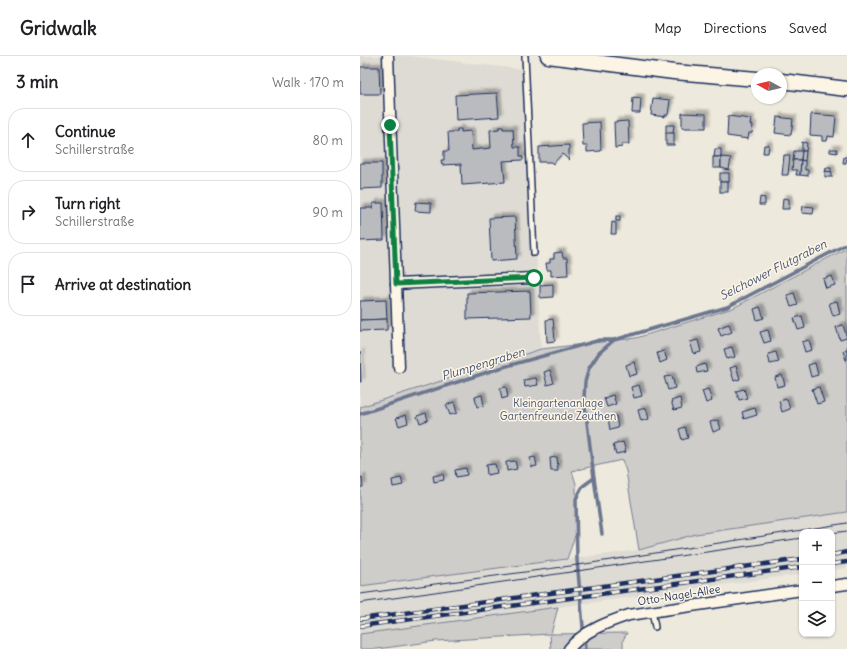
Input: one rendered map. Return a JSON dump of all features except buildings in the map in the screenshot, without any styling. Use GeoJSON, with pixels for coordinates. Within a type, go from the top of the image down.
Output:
{"type":"FeatureCollection","features":[{"type":"Feature","properties":{"kind":"street"},"geometry":{"type":"LineString","coordinates":[[388,56],[399,367]]}},
{"type":"Feature","properties":{"kind":"street"},"geometry":{"type":"LineString","coordinates":[[548,56],[674,72],[751,78]]}},
{"type":"Feature","properties":{"kind":"street"},"geometry":{"type":"LineString","coordinates":[[787,82],[847,89]]}},
{"type":"Feature","properties":{"kind":"street"},"geometry":{"type":"LineString","coordinates":[[396,284],[534,278]]}},
{"type":"Feature","properties":{"kind":"street"},"geometry":{"type":"LineString","coordinates":[[835,586],[847,584]]}},
{"type":"Feature","properties":{"kind":"street","name":"Otto-Nagel-Allee"},"geometry":{"type":"LineString","coordinates":[[569,649],[588,633],[611,621],[652,611],[799,590]]}},
{"type":"Feature","properties":{"kind":"lane"},"geometry":{"type":"LineString","coordinates":[[524,56],[534,253]]}},
{"type":"Feature","properties":{"kind":"lane"},"geometry":{"type":"LineString","coordinates":[[652,611],[655,626]]}},
{"type":"Feature","properties":{"kind":"shaded area"},"geometry":{"type":"Polygon","coordinates":[[[360,56],[409,56],[527,70],[541,349],[360,407],[360,56]]]}},
{"type":"Feature","properties":{"kind":"shaded area"},"geometry":{"type":"Polygon","coordinates":[[[847,512],[847,568],[835,570],[835,529],[799,529],[799,574],[360,634],[360,586],[639,550],[696,534],[847,512]]]}},
{"type":"Feature","properties":{"kind":"green space","name":"Kleingartenanlage Gartenfreunde Zeuthen"},"geometry":{"type":"Polygon","coordinates":[[[847,248],[847,512],[696,534],[639,550],[626,471],[622,460],[572,471],[576,484],[576,533],[567,559],[360,586],[360,407],[541,349],[636,338],[733,308],[847,248]]]}},
{"type":"Feature","properties":{"kind":"green space"},"geometry":{"type":"Polygon","coordinates":[[[558,607],[551,634],[627,633],[623,640],[623,649],[551,649],[550,634],[436,641],[377,649],[360,649],[360,634],[558,607]]]}},
{"type":"Feature","properties":{"kind":"waterway","name":"Selchower Flutgraben"},"geometry":{"type":"LineString","coordinates":[[585,649],[577,560],[576,499],[583,486],[594,478],[584,398],[585,382],[589,368],[599,353],[614,340],[727,307],[847,244]]}},
{"type":"Feature","properties":{"kind":"waterway","name":"Plumpengraben"},"geometry":{"type":"LineString","coordinates":[[360,414],[500,368],[600,340],[613,340]]}},
{"type":"Feature","properties":{"kind":"waterway"},"geometry":{"type":"LineString","coordinates":[[594,478],[602,534]]}},
{"type":"Feature","properties":{"kind":"tram line"},"geometry":{"type":"LineString","coordinates":[[360,594],[585,564],[847,523]]}},
{"type":"Feature","properties":{"kind":"tram line"},"geometry":{"type":"LineString","coordinates":[[835,533],[847,531]]}},
{"type":"Feature","properties":{"kind":"tram line"},"geometry":{"type":"LineString","coordinates":[[360,603],[799,538]]}},
{"type":"Feature","properties":{"kind":"railway"},"geometry":{"type":"LineString","coordinates":[[835,554],[847,552]]}},
{"type":"Feature","properties":{"kind":"railway"},"geometry":{"type":"LineString","coordinates":[[360,619],[799,559]]}},
{"type":"Feature","properties":{"kind":"railway"},"geometry":{"type":"LineString","coordinates":[[835,564],[847,562]]}},
{"type":"Feature","properties":{"kind":"railway"},"geometry":{"type":"LineString","coordinates":[[360,626],[799,567]]}},
{"type":"Feature","properties":{"kind":"route"},"geometry":{"type":"LineString","coordinates":[[390,125],[396,284],[534,278]]}}]}
